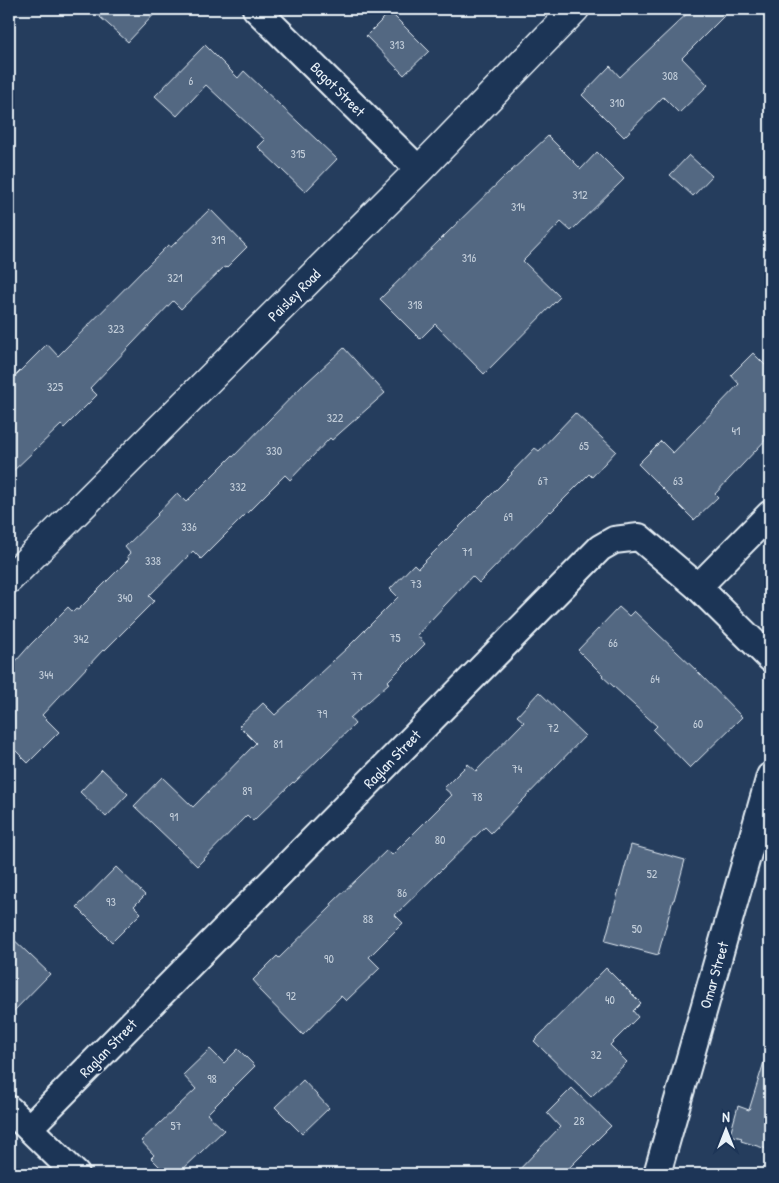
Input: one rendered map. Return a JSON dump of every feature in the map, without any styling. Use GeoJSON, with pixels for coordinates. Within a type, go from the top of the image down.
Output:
{"type":"FeatureCollection","features":[{"type":"Feature","properties":{"kind":"main road","name":"Paisley Road"},"geometry":{"type":"LineString","coordinates":[[9,579],[419,170],[575,9]]}},
{"type":"Feature","properties":{"kind":"street","name":"Bagot Street"},"geometry":{"type":"LineString","coordinates":[[256,9],[419,170]]}},
{"type":"Feature","properties":{"kind":"street"},"geometry":{"type":"LineString","coordinates":[[770,514],[698,587],[770,658]]}},
{"type":"Feature","properties":{"kind":"street","name":"Raglan Street"},"geometry":{"type":"LineString","coordinates":[[29,1128],[600,548],[614,540],[639,537],[698,587]]}},
{"type":"Feature","properties":{"kind":"street","name":"Omar Street"},"geometry":{"type":"LineString","coordinates":[[657,1174],[770,776]]}},
{"type":"Feature","properties":{"kind":"street"},"geometry":{"type":"LineString","coordinates":[[9,1109],[76,1174]]}},
{"type":"Feature","properties":{"kind":"building"},"geometry":{"type":"Polygon","coordinates":[[[91,9],[159,9],[128,42],[91,9]]]}},
{"type":"Feature","properties":{"kind":"building"},"geometry":{"type":"Polygon","coordinates":[[[692,9],[731,9],[682,58],[708,85],[679,113],[663,97],[624,137],[582,95],[610,66],[620,77],[692,9]]]}},
{"type":"Feature","properties":{"kind":"building"},"geometry":{"type":"Polygon","coordinates":[[[390,12],[429,51],[404,75],[366,36],[390,12]]]}},
{"type":"Feature","properties":{"kind":"building"},"geometry":{"type":"Polygon","coordinates":[[[205,45],[238,78],[244,71],[337,159],[305,192],[258,147],[265,140],[206,85],[177,116],[155,96],[205,45]]]}},
{"type":"Feature","properties":{"kind":"building"},"geometry":{"type":"Polygon","coordinates":[[[548,136],[581,169],[597,152],[624,179],[571,231],[561,222],[523,261],[560,297],[484,374],[435,324],[420,339],[380,299],[548,136]]]}},
{"type":"Feature","properties":{"kind":"building"},"geometry":{"type":"Polygon","coordinates":[[[689,155],[712,176],[693,196],[670,175],[689,155]]]}},
{"type":"Feature","properties":{"kind":"building"},"geometry":{"type":"Polygon","coordinates":[[[210,209],[247,247],[181,309],[173,301],[90,388],[97,395],[64,428],[61,425],[9,475],[9,382],[47,344],[58,356],[168,245],[171,247],[210,209]]]}},
{"type":"Feature","properties":{"kind":"building"},"geometry":{"type":"Polygon","coordinates":[[[344,348],[385,393],[332,440],[330,438],[290,480],[285,475],[201,559],[193,551],[149,596],[154,601],[103,650],[42,715],[59,732],[28,763],[9,744],[9,669],[68,607],[73,612],[76,609],[78,610],[129,559],[127,556],[130,553],[125,547],[158,515],[177,493],[186,502],[306,382],[344,348]]]}},
{"type":"Feature","properties":{"kind":"building"},"geometry":{"type":"Polygon","coordinates":[[[753,353],[770,370],[770,435],[715,494],[718,497],[694,520],[638,464],[661,441],[673,453],[739,384],[731,375],[753,353]]]}},
{"type":"Feature","properties":{"kind":"building"},"geometry":{"type":"Polygon","coordinates":[[[575,413],[616,451],[592,477],[589,474],[550,511],[479,583],[472,576],[417,635],[425,644],[387,682],[389,683],[350,718],[355,724],[253,821],[247,815],[197,866],[134,806],[162,777],[193,807],[256,743],[239,726],[263,703],[275,715],[347,648],[398,597],[390,589],[414,564],[418,568],[512,474],[535,448],[539,451],[575,413]]]}},
{"type":"Feature","properties":{"kind":"building"},"geometry":{"type":"Polygon","coordinates":[[[619,607],[629,616],[634,611],[742,717],[690,768],[653,730],[657,726],[602,676],[578,650],[619,607]]]}},
{"type":"Feature","properties":{"kind":"building"},"geometry":{"type":"Polygon","coordinates":[[[539,692],[585,736],[491,833],[485,827],[395,915],[403,923],[369,957],[380,968],[346,1001],[341,996],[303,1035],[258,989],[260,988],[253,980],[277,956],[279,958],[387,850],[392,855],[452,795],[444,788],[468,764],[476,771],[524,722],[517,716],[539,692]]]}},
{"type":"Feature","properties":{"kind":"building"},"geometry":{"type":"Polygon","coordinates":[[[102,769],[128,794],[106,817],[80,792],[102,769]]]}},
{"type":"Feature","properties":{"kind":"building"},"geometry":{"type":"Polygon","coordinates":[[[631,845],[685,860],[658,955],[605,941],[631,845]]]}},
{"type":"Feature","properties":{"kind":"building"},"geometry":{"type":"Polygon","coordinates":[[[116,867],[145,895],[134,906],[141,913],[112,942],[77,907],[116,867]]]}},
{"type":"Feature","properties":{"kind":"building"},"geometry":{"type":"Polygon","coordinates":[[[9,935],[50,974],[9,1016],[9,935]]]}},
{"type":"Feature","properties":{"kind":"building"},"geometry":{"type":"Polygon","coordinates":[[[606,968],[641,1003],[633,1011],[638,1017],[610,1045],[627,1062],[591,1097],[534,1041],[606,968]]]}},
{"type":"Feature","properties":{"kind":"building"},"geometry":{"type":"Polygon","coordinates":[[[210,1049],[224,1063],[238,1049],[255,1066],[207,1114],[224,1130],[178,1174],[167,1174],[151,1158],[154,1155],[141,1141],[196,1089],[183,1075],[210,1049]]]}},
{"type":"Feature","properties":{"kind":"building"},"geometry":{"type":"Polygon","coordinates":[[[764,1062],[770,1063],[770,1150],[741,1141],[742,1138],[730,1135],[738,1106],[749,1110],[764,1062]]]}},
{"type":"Feature","properties":{"kind":"building"},"geometry":{"type":"Polygon","coordinates":[[[303,1080],[329,1108],[302,1134],[275,1107],[303,1080]]]}},
{"type":"Feature","properties":{"kind":"building"},"geometry":{"type":"Polygon","coordinates":[[[572,1088],[611,1126],[563,1174],[515,1174],[560,1127],[547,1113],[572,1088]]]}}]}
